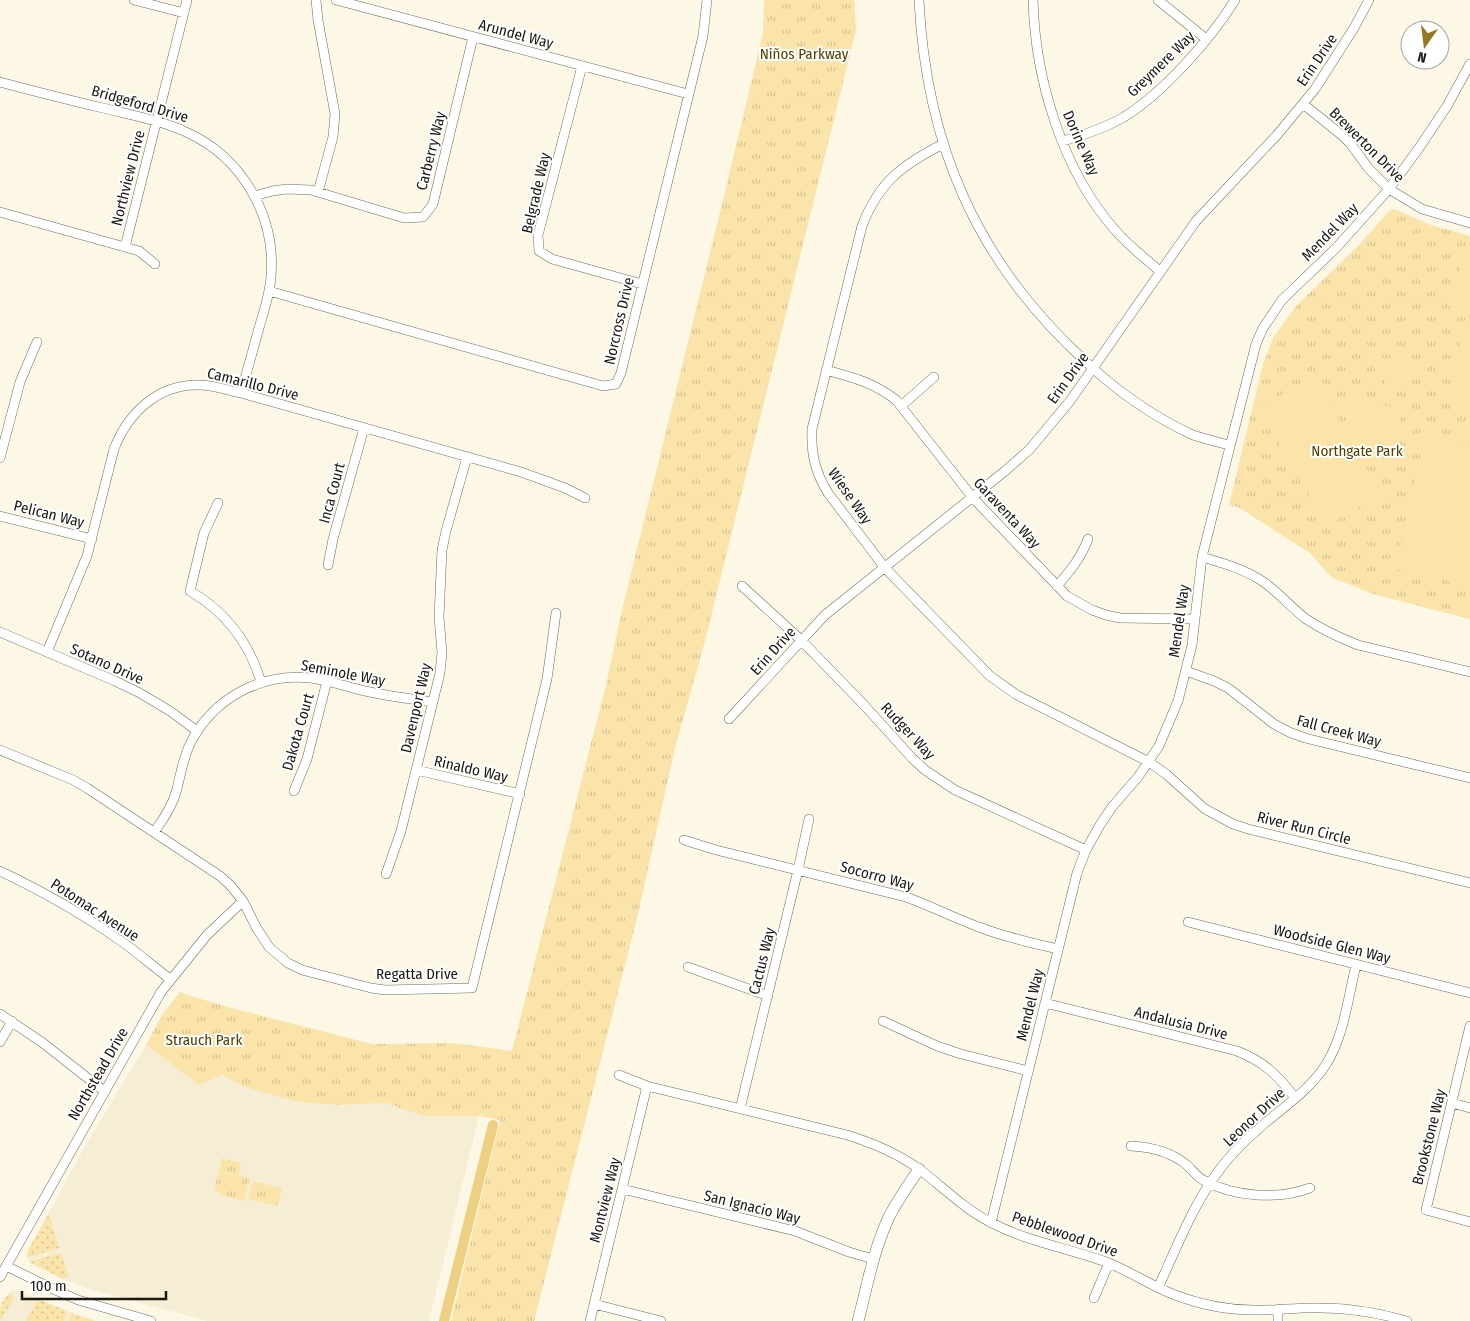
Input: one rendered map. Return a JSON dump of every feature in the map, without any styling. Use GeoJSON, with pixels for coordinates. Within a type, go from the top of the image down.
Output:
{"type":"FeatureCollection","features":[{"type":"Feature","properties":{"kind":"street"},"geometry":{"type":"LineString","coordinates":[[134,0],[184,12]]}},
{"type":"Feature","properties":{"kind":"street","name":"Northview Drive"},"geometry":{"type":"LineString","coordinates":[[125,247],[187,0]]}},
{"type":"Feature","properties":{"kind":"street"},"geometry":{"type":"LineString","coordinates":[[316,0],[335,114],[333,137],[318,192]]}},
{"type":"Feature","properties":{"kind":"street","name":"Arundel Way"},"geometry":{"type":"LineString","coordinates":[[336,0],[688,94]]}},
{"type":"Feature","properties":{"kind":"street","name":"Norcross Drive"},"geometry":{"type":"LineString","coordinates":[[269,291],[603,386],[616,384],[621,373],[703,36],[707,0]]}},
{"type":"Feature","properties":{"kind":"street"},"geometry":{"type":"LineString","coordinates":[[919,0],[920,33],[925,67],[931,101],[943,144],[968,207],[997,260],[1038,314],[1061,340],[1093,369],[1141,405],[1171,423],[1193,434],[1229,445]]}},
{"type":"Feature","properties":{"kind":"street","name":"Dorine Way"},"geometry":{"type":"LineString","coordinates":[[1033,0],[1037,49],[1044,83],[1053,116],[1075,167],[1099,209],[1114,229],[1131,247],[1160,271]]}},
{"type":"Feature","properties":{"kind":"street"},"geometry":{"type":"LineString","coordinates":[[1158,0],[1206,39]]}},
{"type":"Feature","properties":{"kind":"street","name":"Greymere Way"},"geometry":{"type":"LineString","coordinates":[[1063,141],[1111,124],[1138,107],[1180,68],[1206,39],[1235,0]]}},
{"type":"Feature","properties":{"kind":"street","name":"Erin Drive"},"geometry":{"type":"LineString","coordinates":[[730,719],[825,616],[973,498],[1029,450],[1065,407],[1093,369],[1196,221],[1253,162],[1303,104],[1335,59],[1369,0]]}},
{"type":"Feature","properties":{"kind":"street","name":"Carberry Way"},"geometry":{"type":"LineString","coordinates":[[255,196],[287,189],[318,192],[404,218],[423,217],[433,204],[473,37]]}},
{"type":"Feature","properties":{"kind":"street","name":"Mendel Way"},"geometry":{"type":"LineString","coordinates":[[990,1223],[1077,873],[1086,850],[1100,826],[1112,807],[1149,762],[1173,717],[1186,671],[1196,619],[1202,557],[1250,360],[1263,328],[1294,287],[1337,246],[1389,189],[1447,106],[1470,64]]}},
{"type":"Feature","properties":{"kind":"street","name":"Belgrade Way"},"geometry":{"type":"LineString","coordinates":[[582,66],[538,235],[539,251],[552,259],[642,284]]}},
{"type":"Feature","properties":{"kind":"street","name":"Bridgeford Drive"},"geometry":{"type":"LineString","coordinates":[[0,82],[156,122],[187,132],[213,148],[236,169],[255,196],[264,217],[272,262],[269,291],[241,394]]}},
{"type":"Feature","properties":{"kind":"street","name":"Brewerton Drive"},"geometry":{"type":"LineString","coordinates":[[1303,104],[1350,143],[1369,169],[1389,189],[1422,209],[1470,224]]}},
{"type":"Feature","properties":{"kind":"street","name":"Wiese Way"},"geometry":{"type":"LineString","coordinates":[[943,144],[919,156],[898,172],[876,197],[862,226],[812,429],[811,444],[817,473],[828,493],[885,568],[990,676],[1016,695],[1149,762]]}},
{"type":"Feature","properties":{"kind":"street"},"geometry":{"type":"LineString","coordinates":[[0,212],[125,247],[145,254],[155,264]]}},
{"type":"Feature","properties":{"kind":"street"},"geometry":{"type":"LineString","coordinates":[[0,458],[20,382],[37,342]]}},
{"type":"Feature","properties":{"kind":"street","name":"Garaventa Way"},"geometry":{"type":"LineString","coordinates":[[826,370],[869,382],[883,390],[901,406],[973,498],[1057,586],[1079,604],[1106,615],[1120,618],[1196,619]]}},
{"type":"Feature","properties":{"kind":"street"},"geometry":{"type":"LineString","coordinates":[[901,406],[934,377]]}},
{"type":"Feature","properties":{"kind":"street","name":"Camarillo Drive"},"geometry":{"type":"LineString","coordinates":[[47,652],[82,569],[92,539],[114,449],[123,428],[137,410],[162,393],[177,388],[192,385],[215,386],[544,480],[585,498]]}},
{"type":"Feature","properties":{"kind":"street","name":"Inca Court"},"geometry":{"type":"LineString","coordinates":[[328,566],[333,539],[364,428]]}},
{"type":"Feature","properties":{"kind":"street","name":"Davenport Way"},"geometry":{"type":"LineString","coordinates":[[386,874],[401,830],[440,673],[442,653],[439,617],[442,550],[467,457]]}},
{"type":"Feature","properties":{"kind":"street"},"geometry":{"type":"LineString","coordinates":[[218,503],[204,533],[190,591],[219,611],[234,626],[252,657],[262,682]]}},
{"type":"Feature","properties":{"kind":"street","name":"Pelican Way"},"geometry":{"type":"LineString","coordinates":[[0,516],[92,539]]}},
{"type":"Feature","properties":{"kind":"street"},"geometry":{"type":"LineString","coordinates":[[1057,586],[1082,555],[1088,539]]}},
{"type":"Feature","properties":{"kind":"street"},"geometry":{"type":"LineString","coordinates":[[1202,557],[1230,565],[1260,580],[1306,618],[1327,632],[1342,639],[1358,645],[1470,672]]}},
{"type":"Feature","properties":{"kind":"street","name":"Rudger Way"},"geometry":{"type":"LineString","coordinates":[[742,586],[801,640],[925,770],[955,790],[1086,850]]}},
{"type":"Feature","properties":{"kind":"street","name":"Regatta Drive"},"geometry":{"type":"LineString","coordinates":[[0,750],[72,780],[220,876],[230,885],[243,902],[269,947],[288,963],[302,970],[385,990],[472,988],[547,679],[556,613]]}},
{"type":"Feature","properties":{"kind":"street","name":"Sotano Drive"},"geometry":{"type":"LineString","coordinates":[[0,632],[138,692],[197,731]]}},
{"type":"Feature","properties":{"kind":"street","name":"Fall Creek Way"},"geometry":{"type":"LineString","coordinates":[[1186,671],[1214,680],[1228,688],[1260,714],[1289,732],[1305,738],[1470,778]]}},
{"type":"Feature","properties":{"kind":"street","name":"Seminole Way"},"geometry":{"type":"LineString","coordinates":[[154,832],[168,813],[186,751],[197,731],[220,705],[240,691],[262,682],[295,677],[327,681],[375,693],[433,702]]}},
{"type":"Feature","properties":{"kind":"street","name":"Dakota Court"},"geometry":{"type":"LineString","coordinates":[[294,791],[314,737],[327,681]]}},
{"type":"Feature","properties":{"kind":"street","name":"River Run Circle"},"geometry":{"type":"LineString","coordinates":[[1149,762],[1166,774],[1206,809],[1233,824],[1470,883]]}},
{"type":"Feature","properties":{"kind":"street","name":"Rinaldo Way"},"geometry":{"type":"LineString","coordinates":[[416,770],[520,794]]}},
{"type":"Feature","properties":{"kind":"street","name":"Cactus Way"},"geometry":{"type":"LineString","coordinates":[[740,1108],[809,818]]}},
{"type":"Feature","properties":{"kind":"street","name":"Socorro Way"},"geometry":{"type":"LineString","coordinates":[[684,840],[906,897],[933,906],[978,927],[1058,949]]}},
{"type":"Feature","properties":{"kind":"street","name":"Potomac Avenue"},"geometry":{"type":"LineString","coordinates":[[0,871],[88,918],[121,941],[170,980]]}},
{"type":"Feature","properties":{"kind":"street","name":"Northstead Drive"},"geometry":{"type":"LineString","coordinates":[[0,1277],[104,1091],[170,980],[207,935],[243,902]]}},
{"type":"Feature","properties":{"kind":"street","name":"Woodside Glen Way"},"geometry":{"type":"LineString","coordinates":[[1188,922],[1470,993]]}},
{"type":"Feature","properties":{"kind":"street","name":"Leonor Drive"},"geometry":{"type":"LineString","coordinates":[[1158,1288],[1198,1204],[1210,1184],[1236,1151],[1256,1131],[1313,1081],[1331,1054],[1339,1035],[1356,965]]}},
{"type":"Feature","properties":{"kind":"street"},"geometry":{"type":"LineString","coordinates":[[688,967],[768,996]]}},
{"type":"Feature","properties":{"kind":"street","name":"Andalusia Drive"},"geometry":{"type":"LineString","coordinates":[[1045,1003],[1237,1051],[1256,1060],[1274,1072],[1295,1098]]}},
{"type":"Feature","properties":{"kind":"street"},"geometry":{"type":"LineString","coordinates":[[0,1014],[66,1060],[104,1091]]}},
{"type":"Feature","properties":{"kind":"street"},"geometry":{"type":"LineString","coordinates":[[883,1020],[937,1046],[1028,1071]]}},
{"type":"Feature","properties":{"kind":"street"},"geometry":{"type":"LineString","coordinates":[[0,1042],[12,1021]]}},
{"type":"Feature","properties":{"kind":"street","name":"Brookstone Way"},"geometry":{"type":"LineString","coordinates":[[1470,1026],[1426,1210],[1470,1222]]}},
{"type":"Feature","properties":{"kind":"street","name":"Pebblewood Drive"},"geometry":{"type":"LineString","coordinates":[[619,1075],[648,1086],[870,1142],[891,1152],[919,1170],[967,1208],[990,1223],[1032,1240],[1108,1262],[1174,1295],[1213,1306],[1252,1310],[1346,1309],[1401,1320]]}},
{"type":"Feature","properties":{"kind":"street","name":"Montview Way"},"geometry":{"type":"LineString","coordinates":[[590,1321],[648,1086]]}},
{"type":"Feature","properties":{"kind":"street"},"geometry":{"type":"LineString","coordinates":[[1452,1103],[1470,1108]]}},
{"type":"Feature","properties":{"kind":"street"},"geometry":{"type":"LineString","coordinates":[[1131,1146],[1142,1146],[1164,1152],[1184,1162],[1210,1184],[1256,1195],[1284,1195],[1310,1188]]}},
{"type":"Feature","properties":{"kind":"street"},"geometry":{"type":"LineString","coordinates":[[858,1321],[874,1259],[888,1219],[899,1198],[919,1170]]}},
{"type":"Feature","properties":{"kind":"street","name":"San Ignacio Way"},"geometry":{"type":"LineString","coordinates":[[622,1189],[795,1232],[874,1259]]}},
{"type":"Feature","properties":{"kind":"street"},"geometry":{"type":"LineString","coordinates":[[1094,1298],[1108,1262]]}},
{"type":"Feature","properties":{"kind":"street"},"geometry":{"type":"LineString","coordinates":[[6,1266],[72,1297],[151,1321]]}},
{"type":"Feature","properties":{"kind":"street"},"geometry":{"type":"LineString","coordinates":[[594,1304],[661,1321]]}},
{"type":"Feature","properties":{"kind":"street"},"geometry":{"type":"LineString","coordinates":[[1278,1309],[1278,1321]]}},
{"type":"Feature","properties":{"kind":"shaded area"},"geometry":{"type":"Polygon","coordinates":[[[146,1045],[199,1085],[222,1075],[245,1087],[298,1102],[338,1105],[386,1103],[424,1116],[479,1116],[429,1321],[208,1321],[92,1290],[30,1263],[27,1257],[28,1250],[88,1141],[146,1045]]]}},
{"type":"Feature","properties":{"kind":"shaded area"},"geometry":{"type":"Polygon","coordinates":[[[14,1290],[95,1321],[0,1321],[0,1307],[10,1291],[14,1290]]]}},
{"type":"Feature","properties":{"kind":"green space","name":"Niños Parkway"},"geometry":{"type":"Polygon","coordinates":[[[764,0],[854,0],[856,30],[705,641],[675,748],[637,918],[534,1321],[451,1321],[500,1120],[479,1116],[424,1116],[386,1103],[338,1105],[298,1102],[245,1087],[222,1075],[199,1085],[146,1045],[162,1015],[180,992],[243,1011],[372,1044],[454,1043],[512,1051],[605,689],[623,606],[722,204],[763,33],[764,0]]]}},
{"type":"Feature","properties":{"kind":"green space","name":"Northgate Park"},"geometry":{"type":"Polygon","coordinates":[[[1394,209],[1431,225],[1470,236],[1470,619],[1373,594],[1331,577],[1310,553],[1238,507],[1229,505],[1263,364],[1274,336],[1298,304],[1358,246],[1390,210],[1394,209]]]}},
{"type":"Feature","properties":{"kind":"green space"},"geometry":{"type":"Polygon","coordinates":[[[1463,256],[1470,258],[1470,311],[1449,306],[1463,256]]]}},
{"type":"Feature","properties":{"kind":"green space"},"geometry":{"type":"Polygon","coordinates":[[[1464,331],[1470,332],[1470,406],[1446,400],[1464,331]]]}},
{"type":"Feature","properties":{"kind":"green space"},"geometry":{"type":"Polygon","coordinates":[[[1371,357],[1393,359],[1412,366],[1405,393],[1389,388],[1384,380],[1375,378],[1375,369],[1366,361],[1371,357]]]}},
{"type":"Feature","properties":{"kind":"green space"},"geometry":{"type":"Polygon","coordinates":[[[1313,377],[1382,494],[1327,526],[1258,408],[1313,377]]]}},
{"type":"Feature","properties":{"kind":"green space"},"geometry":{"type":"Polygon","coordinates":[[[1351,396],[1398,409],[1402,414],[1391,457],[1366,449],[1353,439],[1349,423],[1351,396]]]}},
{"type":"Feature","properties":{"kind":"green space"},"geometry":{"type":"Polygon","coordinates":[[[1425,434],[1470,444],[1470,563],[1465,585],[1395,569],[1425,434]]]}},
{"type":"Feature","properties":{"kind":"green space"},"geometry":{"type":"Polygon","coordinates":[[[222,1158],[241,1163],[239,1175],[250,1178],[244,1201],[220,1195],[220,1192],[214,1190],[222,1158]]]}},
{"type":"Feature","properties":{"kind":"green space"},"geometry":{"type":"Polygon","coordinates":[[[253,1181],[282,1188],[278,1206],[248,1199],[253,1181]]]}},
{"type":"Feature","properties":{"kind":"green space"},"geometry":{"type":"Polygon","coordinates":[[[49,1214],[59,1248],[27,1257],[28,1250],[49,1214]]]}},
{"type":"Feature","properties":{"kind":"green space"},"geometry":{"type":"Polygon","coordinates":[[[61,1253],[68,1276],[63,1279],[29,1262],[61,1253]]]}},
{"type":"Feature","properties":{"kind":"green space"},"geometry":{"type":"Polygon","coordinates":[[[11,1294],[14,1299],[0,1321],[3,1302],[11,1294]]]}},
{"type":"Feature","properties":{"kind":"green space"},"geometry":{"type":"Polygon","coordinates":[[[38,1299],[67,1311],[64,1321],[26,1321],[38,1299]]]}},
{"type":"Feature","properties":{"kind":"green space"},"geometry":{"type":"Polygon","coordinates":[[[71,1313],[95,1321],[69,1321],[71,1313]]]}},
{"type":"Feature","properties":{"kind":"waterway"},"geometry":{"type":"LineString","coordinates":[[444,1321],[493,1125]]}},
{"type":"Feature","properties":{"kind":"park label","name":"Strauch Park"},"geometry":{"type":"Point","coordinates":[204,1040]}}]}
